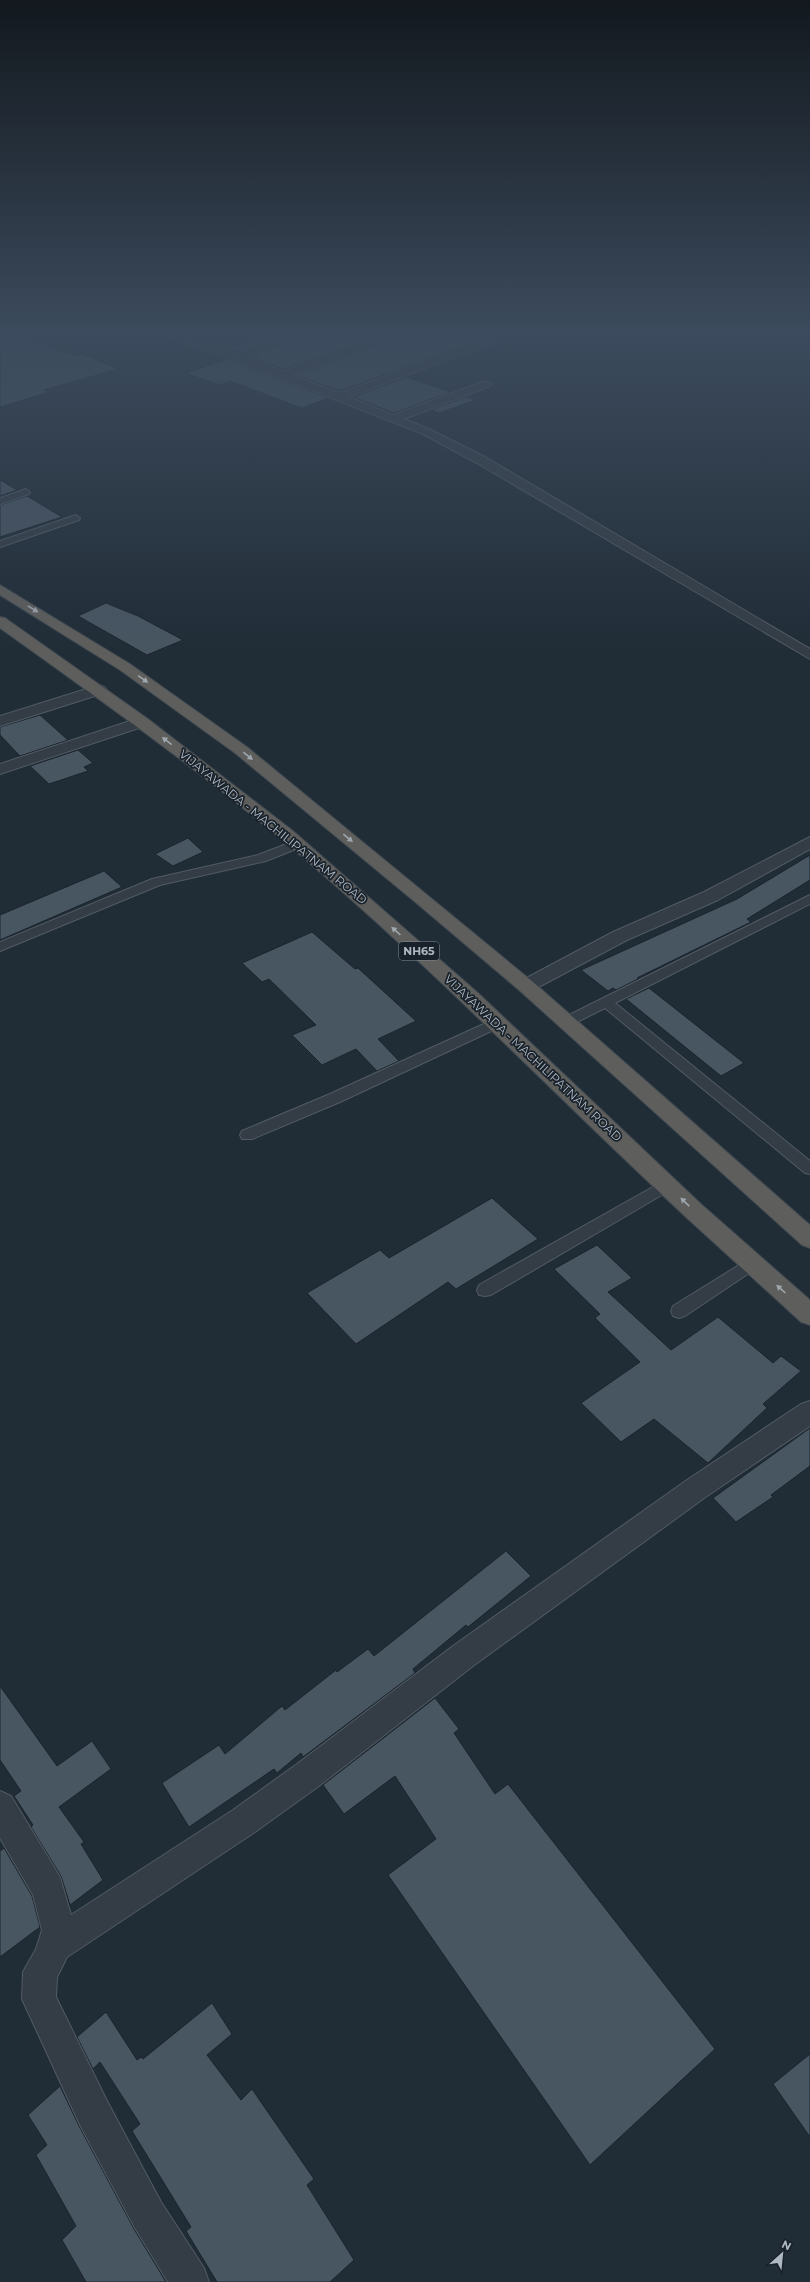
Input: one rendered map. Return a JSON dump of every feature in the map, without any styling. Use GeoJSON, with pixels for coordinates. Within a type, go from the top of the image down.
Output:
{"type":"FeatureCollection","features":[{"type":"Feature","properties":{"kind":"highway"},"geometry":{"type":"LineString","coordinates":[[0,589],[125,667],[241,750],[421,897],[526,986],[810,1238]]}},
{"type":"Feature","properties":{"kind":"highway","name":"VIJAYAWADA - MACHILIPATNAM ROAD"},"geometry":{"type":"LineString","coordinates":[[2,623],[99,690],[142,722],[297,844],[354,893],[497,1023],[668,1185],[810,1315]]}},
{"type":"Feature","properties":{"kind":"street"},"geometry":{"type":"LineString","coordinates":[[441,439],[481,460],[810,655]]}},
{"type":"Feature","properties":{"kind":"street"},"geometry":{"type":"LineString","coordinates":[[0,721],[99,690]]}},
{"type":"Feature","properties":{"kind":"street"},"geometry":{"type":"LineString","coordinates":[[0,769],[142,722]]}},
{"type":"Feature","properties":{"kind":"street"},"geometry":{"type":"LineString","coordinates":[[526,986],[620,936],[711,896],[810,842]]}},
{"type":"Feature","properties":{"kind":"street"},"geometry":{"type":"LineString","coordinates":[[55,1945],[250,1816],[308,1775],[463,1656],[697,1488],[810,1412]]}},
{"type":"Feature","properties":{"kind":"street"},"geometry":{"type":"LineString","coordinates":[[0,1807],[48,1889],[59,1930],[49,1959],[40,1972],[39,1999],[93,2112],[144,2208],[190,2282]]}},
{"type":"Feature","properties":{"kind":"lane"},"geometry":{"type":"LineString","coordinates":[[0,501],[26,492]]}},
{"type":"Feature","properties":{"kind":"lane"},"geometry":{"type":"LineString","coordinates":[[0,544],[76,518]]}},
{"type":"Feature","properties":{"kind":"lane"},"geometry":{"type":"LineString","coordinates":[[0,947],[156,882],[262,858],[297,844]]}},
{"type":"Feature","properties":{"kind":"lane"},"geometry":{"type":"LineString","coordinates":[[566,1022],[810,899]]}},
{"type":"Feature","properties":{"kind":"lane"},"geometry":{"type":"LineString","coordinates":[[606,1002],[810,1170]]}},
{"type":"Feature","properties":{"kind":"lane"},"geometry":{"type":"LineString","coordinates":[[247,1135],[335,1098],[497,1023]]}},
{"type":"Feature","properties":{"kind":"lane"},"geometry":{"type":"LineString","coordinates":[[485,1290],[668,1185]]}},
{"type":"Feature","properties":{"kind":"lane"},"geometry":{"type":"LineString","coordinates":[[679,1311],[752,1263]]}},
{"type":"Feature","properties":{"kind":"building"},"geometry":{"type":"Polygon","coordinates":[[[0,480],[17,490],[0,496],[0,480]]]}},
{"type":"Feature","properties":{"kind":"building"},"geometry":{"type":"Polygon","coordinates":[[[27,496],[62,517],[0,537],[0,505],[27,496]]]}},
{"type":"Feature","properties":{"kind":"building"},"geometry":{"type":"Polygon","coordinates":[[[106,603],[138,616],[183,640],[147,655],[78,616],[106,603]]]}},
{"type":"Feature","properties":{"kind":"building"},"geometry":{"type":"Polygon","coordinates":[[[40,715],[68,740],[20,756],[0,735],[0,727],[40,715]]]}},
{"type":"Feature","properties":{"kind":"building"},"geometry":{"type":"Polygon","coordinates":[[[78,750],[93,763],[84,767],[88,771],[49,784],[30,766],[78,750]]]}},
{"type":"Feature","properties":{"kind":"building"},"geometry":{"type":"Polygon","coordinates":[[[188,838],[203,852],[173,866],[155,854],[188,838]]]}},
{"type":"Feature","properties":{"kind":"building"},"geometry":{"type":"Polygon","coordinates":[[[810,855],[810,880],[747,919],[751,922],[637,978],[638,979],[616,990],[613,988],[608,991],[581,970],[737,899],[810,855]]]}},
{"type":"Feature","properties":{"kind":"building"},"geometry":{"type":"Polygon","coordinates":[[[104,871],[122,887],[0,940],[0,915],[104,871]]]}},
{"type":"Feature","properties":{"kind":"building"},"geometry":{"type":"Polygon","coordinates":[[[312,932],[355,969],[358,968],[416,1021],[378,1039],[399,1061],[377,1071],[356,1049],[322,1065],[292,1035],[316,1025],[269,979],[262,982],[242,963],[312,932]]]}},
{"type":"Feature","properties":{"kind":"building"},"geometry":{"type":"Polygon","coordinates":[[[649,988],[744,1063],[721,1076],[626,999],[649,988]]]}},
{"type":"Feature","properties":{"kind":"building"},"geometry":{"type":"Polygon","coordinates":[[[492,1198],[538,1239],[456,1289],[448,1282],[356,1344],[307,1293],[380,1250],[389,1258],[492,1198]]]}},
{"type":"Feature","properties":{"kind":"building"},"geometry":{"type":"Polygon","coordinates":[[[597,1245],[632,1278],[608,1292],[671,1350],[718,1317],[773,1363],[781,1356],[801,1371],[763,1404],[767,1408],[708,1463],[654,1419],[621,1442],[581,1403],[640,1362],[595,1318],[600,1314],[554,1269],[597,1245]]]}},
{"type":"Feature","properties":{"kind":"building"},"geometry":{"type":"Polygon","coordinates":[[[810,1428],[810,1466],[771,1495],[773,1497],[736,1522],[713,1498],[810,1428]]]}},
{"type":"Feature","properties":{"kind":"building"},"geometry":{"type":"Polygon","coordinates":[[[506,1551],[531,1576],[468,1627],[466,1625],[413,1669],[415,1673],[303,1757],[301,1753],[277,1773],[274,1769],[189,1827],[162,1783],[219,1745],[225,1754],[282,1706],[285,1710],[336,1670],[337,1672],[368,1649],[374,1656],[506,1551]]]}},
{"type":"Feature","properties":{"kind":"building"},"geometry":{"type":"Polygon","coordinates":[[[0,1686],[57,1766],[92,1741],[111,1769],[59,1807],[84,1842],[81,1844],[103,1880],[70,1905],[61,1876],[31,1827],[33,1825],[14,1796],[21,1791],[0,1760],[0,1686]]]}},
{"type":"Feature","properties":{"kind":"building"},"geometry":{"type":"Polygon","coordinates":[[[435,1698],[459,1729],[454,1733],[495,1794],[508,1784],[715,2049],[590,2165],[388,1875],[436,1839],[395,1776],[344,1814],[323,1785],[435,1698]]]}},
{"type":"Feature","properties":{"kind":"building"},"geometry":{"type":"Polygon","coordinates":[[[4,1848],[32,1896],[40,1927],[0,1957],[0,1851],[4,1848]]]}},
{"type":"Feature","properties":{"kind":"building"},"geometry":{"type":"Polygon","coordinates":[[[212,2003],[232,2034],[207,2055],[241,2100],[252,2089],[314,2179],[307,2185],[354,2260],[330,2282],[217,2282],[186,2231],[191,2227],[132,2131],[140,2124],[100,2062],[93,2069],[77,2037],[106,2012],[137,2060],[141,2057],[143,2059],[212,2003]]]}},
{"type":"Feature","properties":{"kind":"building"},"geometry":{"type":"Polygon","coordinates":[[[810,2054],[810,2137],[773,2084],[810,2054]]]}},
{"type":"Feature","properties":{"kind":"building"},"geometry":{"type":"Polygon","coordinates":[[[60,2086],[79,2126],[134,2229],[166,2282],[86,2282],[62,2240],[76,2226],[36,2155],[47,2145],[28,2115],[60,2086]]]}}]}
